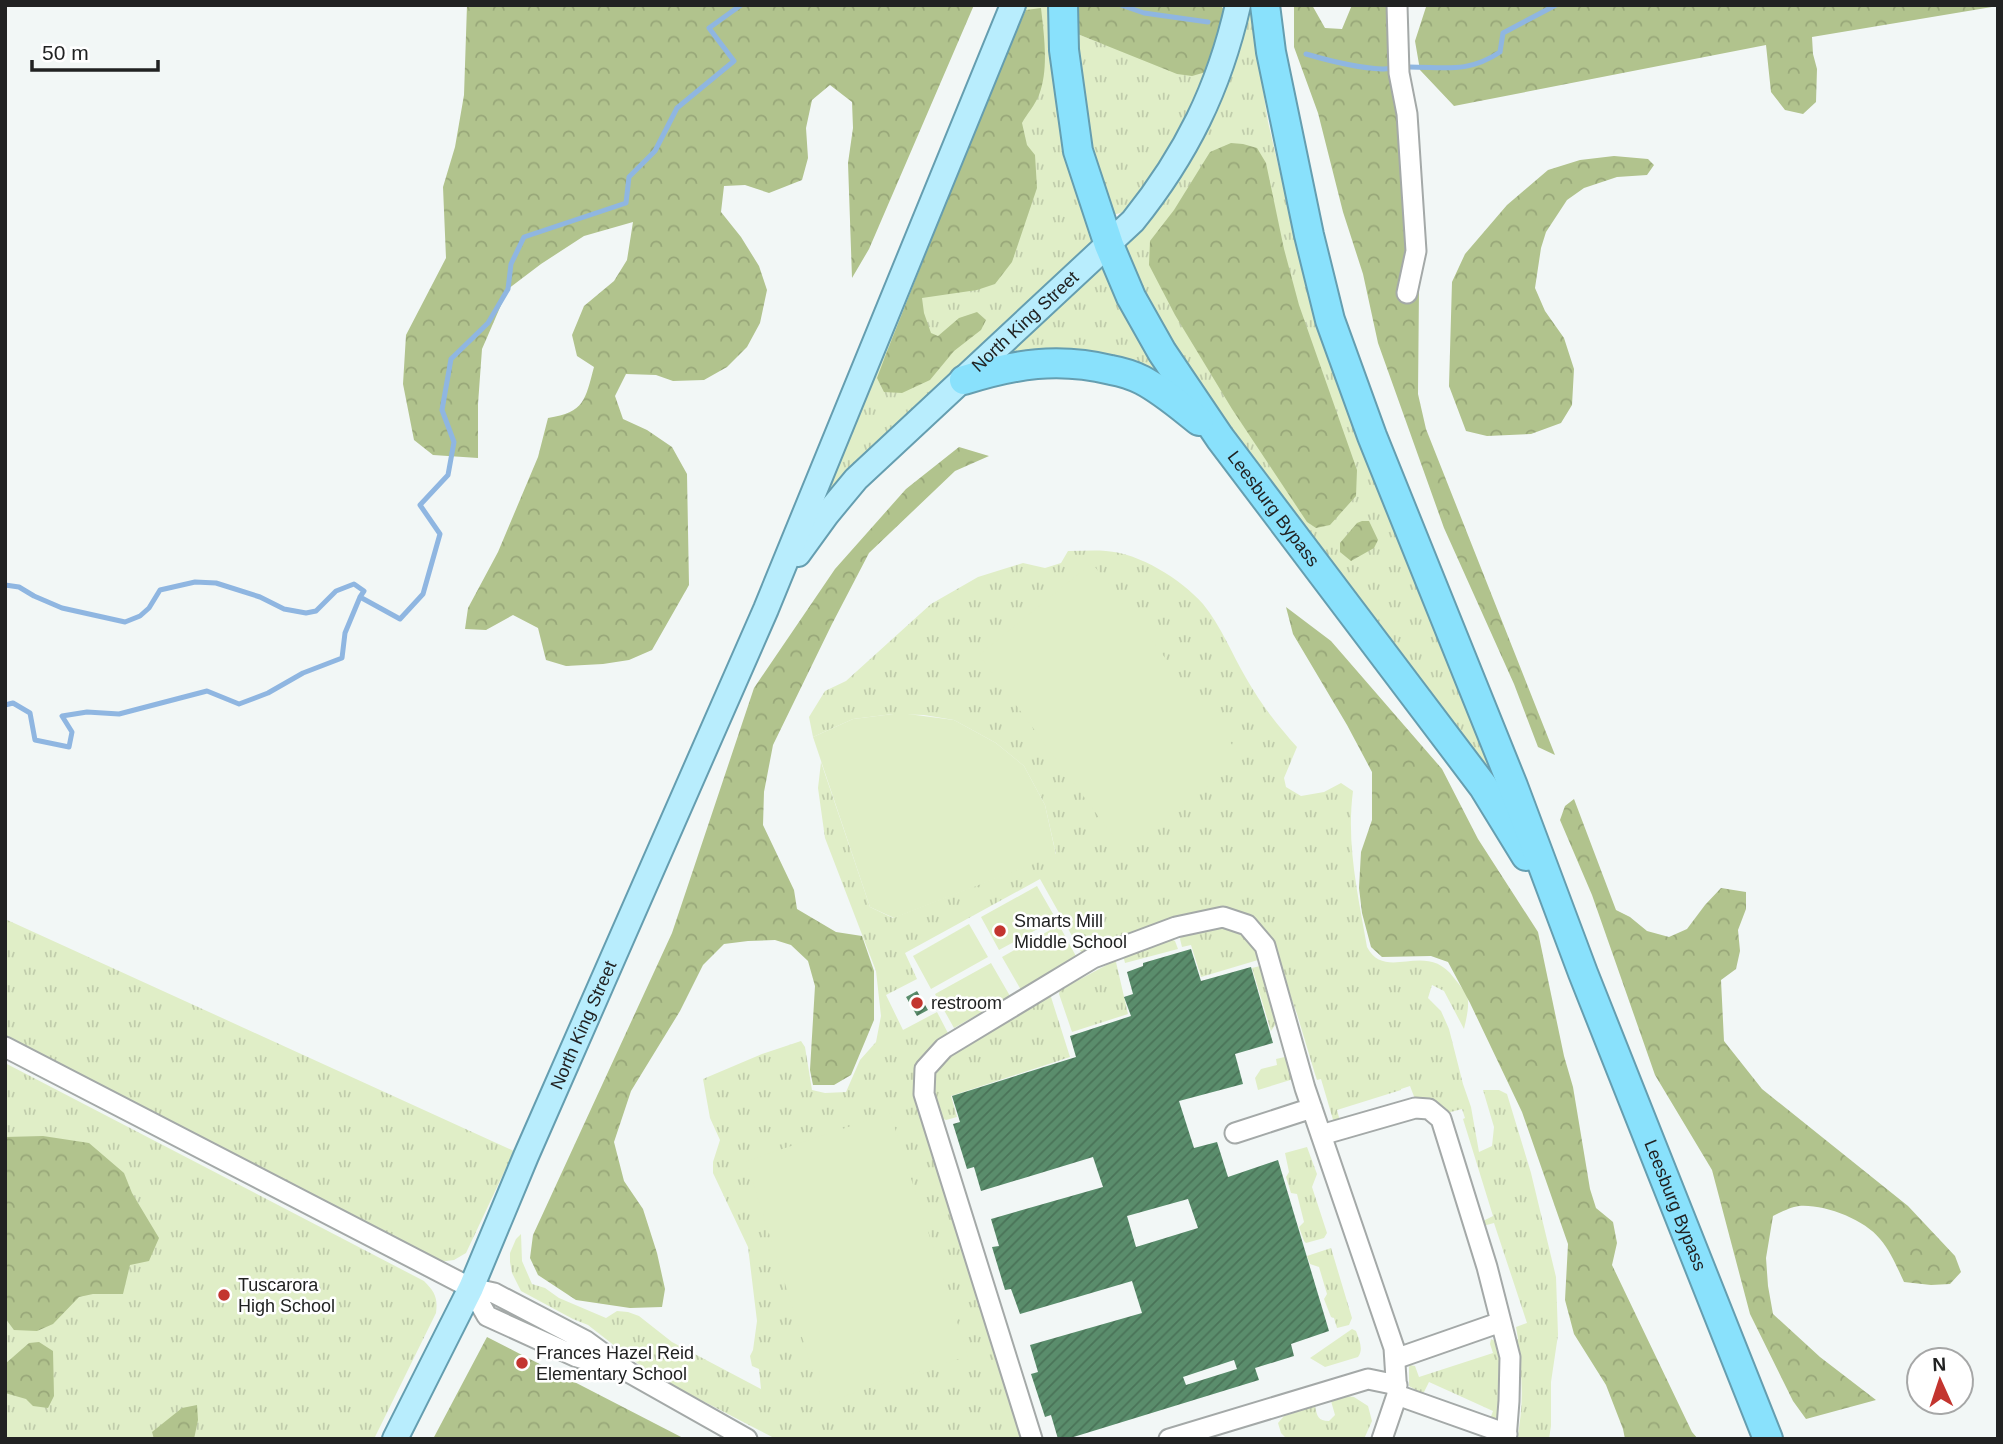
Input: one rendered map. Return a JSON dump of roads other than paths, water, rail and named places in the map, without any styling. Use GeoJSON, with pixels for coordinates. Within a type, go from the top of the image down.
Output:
{"type":"FeatureCollection","features":[{"type":"Feature","properties":{"kind":"highway","name":"Leesburg Bypass"},"geometry":{"type":"LineString","coordinates":[[1063,5],[1064,50],[1078,151],[1109,245],[1131,297],[1163,352],[1220,438],[1483,786],[1521,846],[1583,973]]}},
{"type":"Feature","properties":{"kind":"highway","name":"Leesburg Bypass"},"geometry":{"type":"LineString","coordinates":[[1265,5],[1271,52],[1309,235],[1330,320],[1372,436],[1513,786],[1583,973],[1768,1439]]}},
{"type":"Feature","properties":{"kind":"highway"},"geometry":{"type":"LineString","coordinates":[[964,380],[1000,369],[1031,364],[1073,363],[1093,366],[1141,379],[1168,395],[1220,438]]}},
{"type":"Feature","properties":{"kind":"main road","name":"North King Street"},"geometry":{"type":"LineString","coordinates":[[395,1439],[471,1288],[526,1156],[766,609],[1013,5]]}},
{"type":"Feature","properties":{"kind":"main road","name":"North King Street"},"geometry":{"type":"LineString","coordinates":[[766,609],[794,558],[856,479],[1109,245],[1156,193],[1176,162],[1216,84],[1238,5]]}},
{"type":"Feature","properties":{"kind":"street"},"geometry":{"type":"LineString","coordinates":[[1397,5],[1399,67],[1407,114],[1416,251],[1407,293]]}},
{"type":"Feature","properties":{"kind":"street"},"geometry":{"type":"LineString","coordinates":[[1032,1439],[924,1094],[925,1069],[944,1048],[1093,958],[1176,927],[1223,917],[1247,925],[1265,946],[1312,1108],[1390,1337],[1397,1390],[1382,1439]]}},
{"type":"Feature","properties":{"kind":"street"},"geometry":{"type":"LineString","coordinates":[[5,1047],[471,1288],[494,1293],[586,1341],[630,1373],[747,1439]]}},
{"type":"Feature","properties":{"kind":"street"},"geometry":{"type":"LineString","coordinates":[[1236,1133],[1312,1108]]}},
{"type":"Feature","properties":{"kind":"street"},"geometry":{"type":"LineString","coordinates":[[1168,1439],[1368,1379],[1506,1436],[1510,1357],[1487,1267],[1441,1119],[1429,1109],[1415,1108],[1321,1135]]}},
{"type":"Feature","properties":{"kind":"street"},"geometry":{"type":"LineString","coordinates":[[1395,1359],[1501,1322]]}},
{"type":"Feature","properties":{"kind":"waterway"},"geometry":{"type":"LineString","coordinates":[[5,705],[13,703],[30,713],[35,740],[69,747],[72,732],[62,716],[87,712],[119,714],[207,691],[239,704],[268,693],[303,673],[342,658],[345,633],[360,597],[400,619],[423,594],[440,534],[420,505],[448,475],[454,442],[442,410],[451,359],[488,323],[508,289],[511,264],[524,237],[626,203],[629,177],[655,151],[677,108],[734,61],[709,28],[741,5]]}},
{"type":"Feature","properties":{"kind":"waterway"},"geometry":{"type":"LineString","coordinates":[[1121,5],[1144,13],[1208,22]]}},
{"type":"Feature","properties":{"kind":"waterway"},"geometry":{"type":"LineString","coordinates":[[1306,54],[1344,64],[1385,69],[1464,67],[1500,52],[1503,33],[1556,5]]}},
{"type":"Feature","properties":{"kind":"waterway"},"geometry":{"type":"LineString","coordinates":[[5,585],[19,587],[62,608],[125,622],[140,616],[149,608],[160,590],[195,582],[216,583],[260,597],[284,609],[306,613],[316,611],[336,591],[354,584],[364,591],[360,597]]}},
{"type":"Feature","properties":{"kind":"place","name":"Smarts Mill Middle School"},"geometry":{"type":"Point","coordinates":[1000,931]}},
{"type":"Feature","properties":{"kind":"place","name":"restroom"},"geometry":{"type":"Point","coordinates":[917,1003]}},
{"type":"Feature","properties":{"kind":"place","name":"Tuscarora High School"},"geometry":{"type":"Point","coordinates":[224,1295]}},
{"type":"Feature","properties":{"kind":"place","name":"Frances Hazel Reid Elementary School"},"geometry":{"type":"Point","coordinates":[522,1363]}}]}
